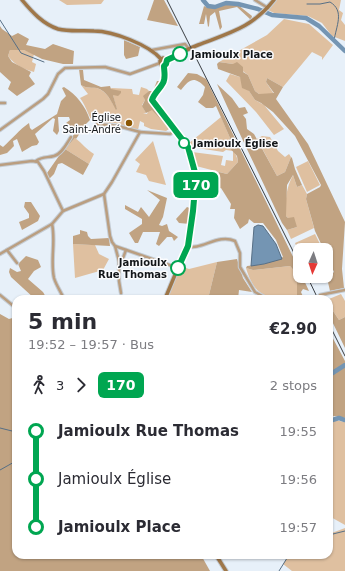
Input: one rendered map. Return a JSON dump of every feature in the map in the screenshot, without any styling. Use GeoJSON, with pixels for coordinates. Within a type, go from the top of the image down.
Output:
{"type":"FeatureCollection","features":[{"type":"Feature","properties":{"kind":"street"},"geometry":{"type":"LineString","coordinates":[[22,0],[33,13],[56,28],[70,32],[96,30],[109,32],[152,50],[164,66]]}},
{"type":"Feature","properties":{"kind":"street"},"geometry":{"type":"LineString","coordinates":[[254,0],[268,9]]}},
{"type":"Feature","properties":{"kind":"street"},"geometry":{"type":"LineString","coordinates":[[0,130],[43,99],[48,94],[58,74],[65,68],[105,67],[130,74],[165,58],[167,60],[193,47],[237,31],[260,16],[268,9],[274,0]]}},
{"type":"Feature","properties":{"kind":"street"},"geometry":{"type":"LineString","coordinates":[[152,50],[185,44],[189,49]]}},
{"type":"Feature","properties":{"kind":"street"},"geometry":{"type":"LineString","coordinates":[[167,60],[164,66],[165,78],[152,100],[188,147],[196,176],[188,246],[167,295]]}},
{"type":"Feature","properties":{"kind":"street"},"geometry":{"type":"LineString","coordinates":[[0,103],[5,103]]}},
{"type":"Feature","properties":{"kind":"street"},"geometry":{"type":"LineString","coordinates":[[97,124],[118,126],[140,132],[170,134],[176,131]]}},
{"type":"Feature","properties":{"kind":"street"},"geometry":{"type":"LineString","coordinates":[[0,254],[52,224],[63,211],[104,194],[140,132]]}},
{"type":"Feature","properties":{"kind":"street"},"geometry":{"type":"LineString","coordinates":[[0,165],[36,161],[41,158],[54,157],[59,154],[71,136]]}},
{"type":"Feature","properties":{"kind":"street"},"geometry":{"type":"LineString","coordinates":[[36,161],[44,171],[63,211]]}},
{"type":"Feature","properties":{"kind":"street"},"geometry":{"type":"LineString","coordinates":[[104,194],[110,236],[115,246],[119,261],[119,282],[121,293]]}},
{"type":"Feature","properties":{"kind":"street"},"geometry":{"type":"LineString","coordinates":[[52,224],[54,232],[54,279],[62,295]]}},
{"type":"Feature","properties":{"kind":"street"},"geometry":{"type":"LineString","coordinates":[[188,246],[197,246],[224,238],[235,240],[240,253],[240,267],[255,292],[263,295]]}},
{"type":"Feature","properties":{"kind":"street"},"geometry":{"type":"LineString","coordinates":[[115,246],[178,268]]}},
{"type":"Feature","properties":{"kind":"street"},"geometry":{"type":"LineString","coordinates":[[7,250],[17,263]]}},
{"type":"Feature","properties":{"kind":"street"},"geometry":{"type":"LineString","coordinates":[[119,261],[123,258],[126,250]]}},
{"type":"Feature","properties":{"kind":"street"},"geometry":{"type":"LineString","coordinates":[[320,295],[345,290]]}},
{"type":"Feature","properties":{"kind":"street"},"geometry":{"type":"LineString","coordinates":[[0,296],[12,305]]}},
{"type":"Feature","properties":{"kind":"street"},"geometry":{"type":"LineString","coordinates":[[218,559],[226,571]]}},
{"type":"Feature","properties":{"kind":"shaded area"},"geometry":{"type":"Polygon","coordinates":[[[59,0],[104,0],[101,4],[67,5],[59,0]]]}},
{"type":"Feature","properties":{"kind":"shaded area"},"geometry":{"type":"Polygon","coordinates":[[[154,0],[164,0],[178,26],[147,20],[154,0]]]}},
{"type":"Feature","properties":{"kind":"shaded area"},"geometry":{"type":"Polygon","coordinates":[[[276,0],[341,0],[339,10],[343,13],[341,20],[345,25],[345,41],[332,36],[322,23],[308,16],[274,13],[268,10],[276,0]]]}},
{"type":"Feature","properties":{"kind":"shaded area"},"geometry":{"type":"Polygon","coordinates":[[[227,4],[238,5],[252,16],[251,20],[237,7],[219,11],[222,27],[220,30],[215,12],[210,16],[208,27],[206,14],[204,24],[199,24],[204,6],[208,8],[208,5],[219,6],[227,4]]]}},
{"type":"Feature","properties":{"kind":"shaded area"},"geometry":{"type":"Polygon","coordinates":[[[284,19],[309,24],[333,45],[322,60],[322,57],[312,52],[283,87],[267,78],[266,82],[274,94],[259,94],[255,91],[248,75],[233,64],[219,62],[267,35],[284,19]]]}},
{"type":"Feature","properties":{"kind":"shaded area"},"geometry":{"type":"Polygon","coordinates":[[[0,26],[12,36],[18,33],[29,39],[26,45],[45,49],[53,44],[74,51],[73,64],[63,64],[42,59],[24,50],[10,50],[8,56],[12,62],[31,72],[29,76],[35,84],[17,96],[8,89],[11,82],[0,72],[0,26]]]}},
{"type":"Feature","properties":{"kind":"shaded area"},"geometry":{"type":"Polygon","coordinates":[[[124,40],[140,47],[138,56],[126,59],[124,55],[124,40]]]}},
{"type":"Feature","properties":{"kind":"shaded area"},"geometry":{"type":"Polygon","coordinates":[[[10,50],[24,50],[34,54],[32,62],[36,64],[34,72],[13,62],[8,56],[10,50]]]}},
{"type":"Feature","properties":{"kind":"shaded area"},"geometry":{"type":"Polygon","coordinates":[[[219,62],[233,64],[237,62],[243,67],[243,72],[248,75],[255,91],[259,94],[274,93],[266,82],[267,78],[283,87],[276,99],[308,144],[345,222],[342,269],[344,288],[330,291],[328,283],[333,283],[334,272],[333,243],[321,243],[315,231],[306,199],[307,194],[321,185],[295,136],[273,112],[255,100],[249,91],[242,88],[240,77],[218,69],[217,64],[219,62]]]}},
{"type":"Feature","properties":{"kind":"shaded area"},"geometry":{"type":"Polygon","coordinates":[[[79,69],[83,70],[84,80],[101,87],[110,86],[111,89],[121,91],[118,96],[113,95],[116,110],[103,91],[97,88],[81,85],[79,69]]]}},
{"type":"Feature","properties":{"kind":"shaded area"},"geometry":{"type":"Polygon","coordinates":[[[188,73],[197,74],[206,79],[293,257],[293,269],[290,266],[253,270],[246,268],[247,266],[264,264],[283,257],[276,240],[263,223],[254,223],[249,219],[248,223],[240,229],[234,218],[235,209],[230,209],[231,204],[221,188],[207,192],[214,179],[214,174],[203,170],[211,170],[227,174],[238,162],[237,156],[226,144],[230,138],[216,106],[213,108],[206,108],[198,102],[203,95],[205,87],[198,81],[192,80],[181,90],[177,87],[188,73]]]}},
{"type":"Feature","properties":{"kind":"shaded area"},"geometry":{"type":"Polygon","coordinates":[[[230,74],[240,77],[255,100],[264,105],[284,129],[274,135],[256,112],[226,81],[230,74]]]}},
{"type":"Feature","properties":{"kind":"shaded area"},"geometry":{"type":"Polygon","coordinates":[[[157,81],[160,81],[150,98],[150,103],[168,127],[152,110],[146,113],[142,106],[145,100],[143,96],[149,91],[153,91],[157,81]]]}},
{"type":"Feature","properties":{"kind":"shaded area"},"geometry":{"type":"Polygon","coordinates":[[[217,84],[232,98],[239,108],[245,107],[248,113],[243,115],[246,119],[247,129],[254,134],[277,176],[285,172],[291,157],[292,158],[302,185],[297,187],[293,175],[287,185],[286,216],[288,218],[294,217],[297,227],[287,230],[282,223],[217,84]]]}},
{"type":"Feature","properties":{"kind":"shaded area"},"geometry":{"type":"Polygon","coordinates":[[[81,85],[85,87],[97,88],[104,92],[117,110],[111,88],[132,89],[133,94],[139,95],[141,87],[147,89],[149,91],[144,96],[145,100],[142,105],[146,113],[143,113],[147,114],[151,104],[164,120],[169,129],[166,131],[151,129],[144,126],[144,123],[140,121],[138,130],[120,127],[116,123],[113,123],[112,125],[103,124],[93,120],[90,118],[80,98],[88,94],[81,85]]]}},
{"type":"Feature","properties":{"kind":"shaded area"},"geometry":{"type":"Polygon","coordinates":[[[64,87],[73,93],[80,101],[90,120],[76,139],[75,138],[65,149],[89,164],[83,175],[62,163],[58,164],[54,174],[49,179],[47,173],[77,130],[66,123],[70,120],[69,117],[58,117],[59,131],[57,135],[53,131],[55,119],[53,118],[35,134],[39,142],[37,145],[32,146],[22,152],[17,139],[13,141],[14,146],[7,153],[0,155],[0,145],[3,147],[29,123],[32,130],[57,114],[61,101],[66,96],[62,88],[64,87]]]}},
{"type":"Feature","properties":{"kind":"shaded area"},"geometry":{"type":"Polygon","coordinates":[[[221,117],[230,138],[226,144],[233,151],[226,150],[223,152],[191,147],[188,144],[221,117]]]}},
{"type":"Feature","properties":{"kind":"shaded area"},"geometry":{"type":"Polygon","coordinates":[[[262,136],[270,137],[278,151],[285,157],[289,154],[291,157],[285,172],[277,176],[257,139],[262,136]]]}},
{"type":"Feature","properties":{"kind":"shaded area"},"geometry":{"type":"Polygon","coordinates":[[[75,138],[94,154],[89,164],[65,149],[75,138]]]}},
{"type":"Feature","properties":{"kind":"shaded area"},"geometry":{"type":"Polygon","coordinates":[[[153,141],[166,185],[149,181],[146,175],[136,172],[140,164],[135,160],[153,141]]]}},
{"type":"Feature","properties":{"kind":"shaded area"},"geometry":{"type":"Polygon","coordinates":[[[233,151],[238,162],[227,174],[196,166],[192,152],[223,156],[221,165],[225,166],[226,160],[233,161],[233,151]]]}},
{"type":"Feature","properties":{"kind":"shaded area"},"geometry":{"type":"Polygon","coordinates":[[[308,161],[320,185],[307,192],[296,167],[308,161]]]}},
{"type":"Feature","properties":{"kind":"shaded area"},"geometry":{"type":"Polygon","coordinates":[[[293,175],[297,187],[302,185],[307,194],[306,199],[314,228],[291,239],[287,230],[297,227],[286,216],[286,195],[293,175]]]}},
{"type":"Feature","properties":{"kind":"shaded area"},"geometry":{"type":"Polygon","coordinates":[[[147,190],[167,198],[163,217],[159,225],[162,226],[167,224],[169,231],[178,237],[174,241],[172,237],[167,237],[159,246],[156,244],[160,232],[143,232],[138,243],[135,243],[129,233],[142,224],[142,219],[125,209],[125,205],[138,212],[141,207],[149,217],[160,200],[147,190]]]}},
{"type":"Feature","properties":{"kind":"shaded area"},"geometry":{"type":"Polygon","coordinates":[[[25,202],[31,202],[40,216],[38,221],[22,230],[19,222],[29,218],[29,214],[24,207],[25,202]]]}},
{"type":"Feature","properties":{"kind":"shaded area"},"geometry":{"type":"Polygon","coordinates":[[[187,207],[192,209],[190,224],[179,223],[176,219],[187,207]]]}},
{"type":"Feature","properties":{"kind":"shaded area"},"geometry":{"type":"Polygon","coordinates":[[[80,230],[87,232],[91,239],[109,238],[110,246],[73,244],[73,236],[80,234],[80,230]]]}},
{"type":"Feature","properties":{"kind":"shaded area"},"geometry":{"type":"Polygon","coordinates":[[[315,234],[320,243],[295,243],[315,234]]]}},
{"type":"Feature","properties":{"kind":"shaded area"},"geometry":{"type":"Polygon","coordinates":[[[73,244],[95,245],[99,254],[109,259],[103,270],[75,278],[73,244]]]}},
{"type":"Feature","properties":{"kind":"shaded area"},"geometry":{"type":"Polygon","coordinates":[[[26,256],[38,260],[41,267],[34,271],[28,279],[45,295],[31,295],[11,277],[9,272],[10,268],[17,272],[21,271],[18,264],[26,256]]]}},
{"type":"Feature","properties":{"kind":"shaded area"},"geometry":{"type":"Polygon","coordinates":[[[237,259],[243,278],[252,292],[239,290],[238,295],[209,295],[217,262],[237,259]]]}},
{"type":"Feature","properties":{"kind":"shaded area"},"geometry":{"type":"Polygon","coordinates":[[[217,262],[209,295],[169,295],[180,266],[189,269],[217,262]]]}},
{"type":"Feature","properties":{"kind":"shaded area"},"geometry":{"type":"Polygon","coordinates":[[[290,266],[293,269],[293,283],[297,283],[297,295],[264,295],[254,286],[246,268],[253,270],[290,266]]]}},
{"type":"Feature","properties":{"kind":"shaded area"},"geometry":{"type":"Polygon","coordinates":[[[297,283],[305,283],[309,291],[303,289],[301,292],[302,295],[297,295],[297,283]]]}},
{"type":"Feature","properties":{"kind":"shaded area"},"geometry":{"type":"Polygon","coordinates":[[[341,294],[345,301],[345,317],[339,320],[333,311],[333,297],[341,294]]]}},
{"type":"Feature","properties":{"kind":"shaded area"},"geometry":{"type":"Polygon","coordinates":[[[333,311],[339,320],[345,317],[345,348],[333,323],[333,311]]]}},
{"type":"Feature","properties":{"kind":"shaded area"},"geometry":{"type":"Polygon","coordinates":[[[0,314],[9,319],[12,318],[12,559],[203,559],[210,571],[0,571],[0,314]]]}},
{"type":"Feature","properties":{"kind":"shaded area"},"geometry":{"type":"Polygon","coordinates":[[[333,338],[345,361],[345,418],[334,416],[333,338]]]}},
{"type":"Feature","properties":{"kind":"shaded area"},"geometry":{"type":"Polygon","coordinates":[[[333,421],[345,422],[345,525],[333,518],[333,421]]]}},
{"type":"Feature","properties":{"kind":"shaded area"},"geometry":{"type":"Polygon","coordinates":[[[345,528],[345,571],[292,571],[283,564],[286,559],[333,559],[333,532],[345,528]]]}},
{"type":"Feature","properties":{"kind":"water"},"geometry":{"type":"Polygon","coordinates":[[[258,225],[263,226],[276,244],[282,259],[251,266],[254,227],[258,225]]]}},
{"type":"Feature","properties":{"kind":"waterway"},"geometry":{"type":"LineString","coordinates":[[203,0],[208,6],[215,7],[226,3],[238,4],[258,9],[272,15],[306,18],[319,26],[345,51]]}},
{"type":"Feature","properties":{"kind":"waterway"},"geometry":{"type":"LineString","coordinates":[[307,4],[330,2],[335,6],[338,19],[334,41]]}},
{"type":"Feature","properties":{"kind":"waterway"},"geometry":{"type":"LineString","coordinates":[[0,20],[21,53],[44,62]]}},
{"type":"Feature","properties":{"kind":"waterway"},"geometry":{"type":"LineString","coordinates":[[333,373],[345,365]]}},
{"type":"Feature","properties":{"kind":"waterway"},"geometry":{"type":"LineString","coordinates":[[333,420],[339,418],[345,420]]}},
{"type":"Feature","properties":{"kind":"waterway"},"geometry":{"type":"LineString","coordinates":[[0,428],[12,431]]}},
{"type":"Feature","properties":{"kind":"waterway"},"geometry":{"type":"LineString","coordinates":[[0,470],[12,463]]}},
{"type":"Feature","properties":{"kind":"waterway"},"geometry":{"type":"LineString","coordinates":[[333,534],[345,531]]}},
{"type":"Feature","properties":{"kind":"waterway"},"geometry":{"type":"LineString","coordinates":[[279,571],[286,559]]}},
{"type":"Feature","properties":{"kind":"railway"},"geometry":{"type":"LineString","coordinates":[[167,0],[293,251]]}},
{"type":"Feature","properties":{"kind":"railway"},"geometry":{"type":"LineString","coordinates":[[310,283],[316,295]]}},
{"type":"Feature","properties":{"kind":"railway"},"geometry":{"type":"LineString","coordinates":[[333,332],[345,356]]}},
{"type":"Feature","properties":{"kind":"bus line","name":"170"},"geometry":{"type":"LineString","coordinates":[[178,268],[188,246],[196,187],[196,176],[188,147],[153,103],[152,97],[163,83],[165,78],[164,66],[167,60],[180,54]]}},
{"type":"Feature","properties":{"kind":"place","name":"Jamioulx Place"},"geometry":{"type":"Point","coordinates":[180,54]}},
{"type":"Feature","properties":{"kind":"place","name":"Église Saint-André"},"geometry":{"type":"Point","coordinates":[129,123]}},
{"type":"Feature","properties":{"kind":"place","name":"Jamioulx Église"},"geometry":{"type":"Point","coordinates":[184,143]}},
{"type":"Feature","properties":{"kind":"place","name":"Jamioulx Rue Thomas"},"geometry":{"type":"Point","coordinates":[178,268]}}]}
